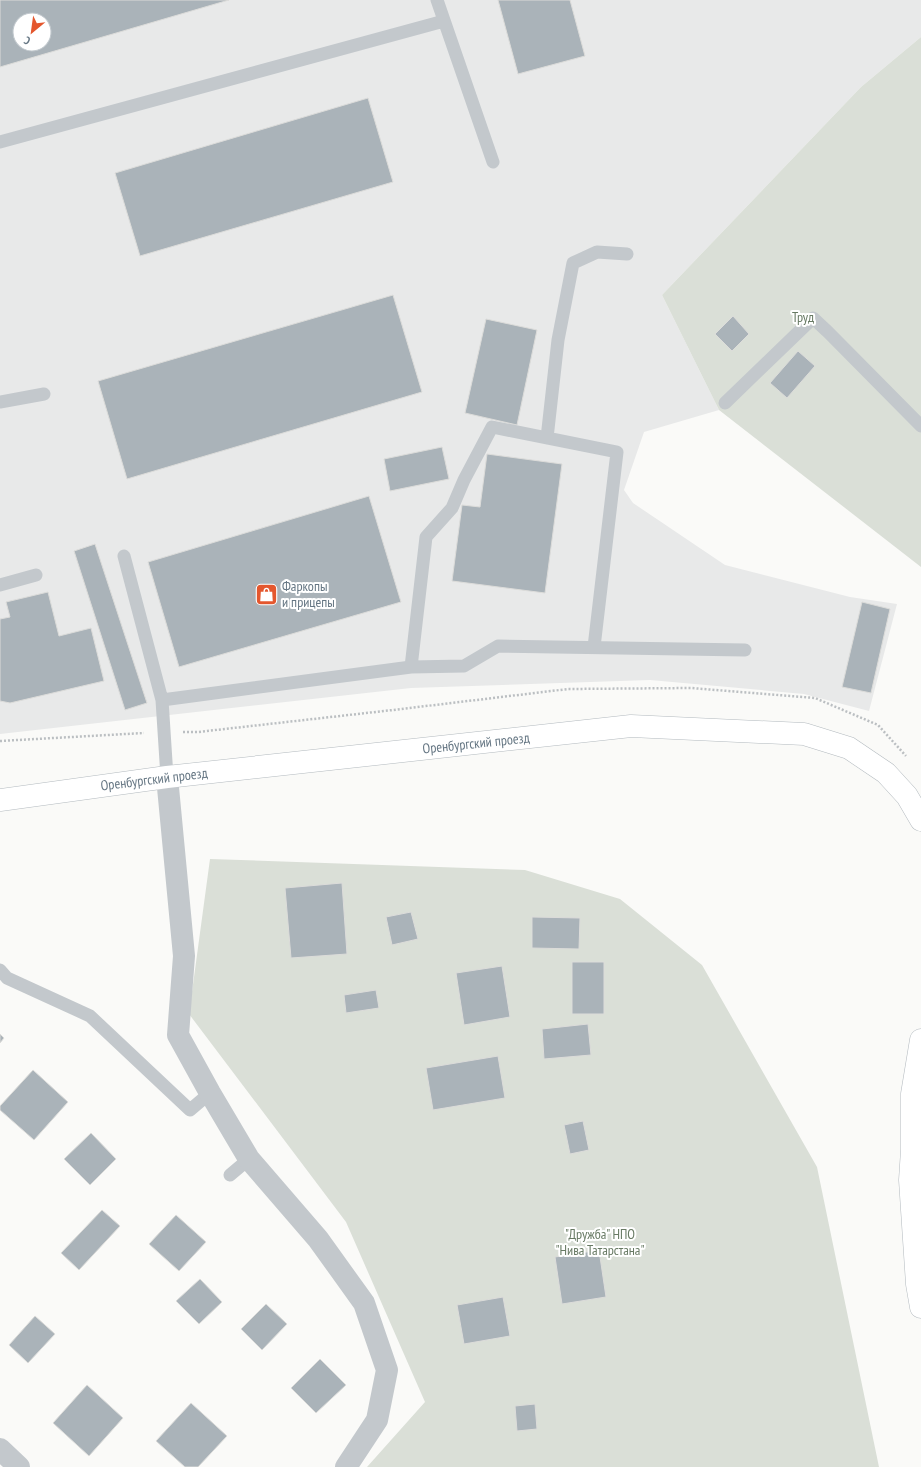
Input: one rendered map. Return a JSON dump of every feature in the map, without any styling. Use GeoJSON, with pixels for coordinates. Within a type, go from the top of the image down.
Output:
{"type":"FeatureCollection","features":[{"type":"Feature","properties":{"kind":"main road","name":"Оренбургский проезд"},"geometry":{"type":"LineString","coordinates":[[0,800],[167,777],[631,726],[804,734],[849,748],[886,772],[907,796],[921,820]]}},
{"type":"Feature","properties":{"kind":"main road"},"geometry":{"type":"LineString","coordinates":[[921,1040],[912,1094],[912,1150],[910,1180],[911,1220],[917,1284],[921,1307]]}},
{"type":"Feature","properties":{"kind":"main road"},"geometry":{"type":"LineString","coordinates":[[912,1150],[921,1177]]}},
{"type":"Feature","properties":{"kind":"street"},"geometry":{"type":"LineString","coordinates":[[167,777],[184,956],[178,1035],[249,1159],[318,1240],[364,1303],[387,1370],[377,1420],[346,1467]]}},
{"type":"Feature","properties":{"kind":"street"},"geometry":{"type":"LineString","coordinates":[[0,1449],[19,1467]]}},
{"type":"Feature","properties":{"kind":"lane"},"geometry":{"type":"LineString","coordinates":[[437,0],[493,162]]}},
{"type":"Feature","properties":{"kind":"lane"},"geometry":{"type":"LineString","coordinates":[[0,142],[444,21]]}},
{"type":"Feature","properties":{"kind":"lane"},"geometry":{"type":"LineString","coordinates":[[547,438],[558,340],[573,263],[597,252],[627,254]]}},
{"type":"Feature","properties":{"kind":"lane"},"geometry":{"type":"LineString","coordinates":[[725,403],[813,318],[921,426]]}},
{"type":"Feature","properties":{"kind":"lane"},"geometry":{"type":"LineString","coordinates":[[0,402],[44,394]]}},
{"type":"Feature","properties":{"kind":"lane"},"geometry":{"type":"LineString","coordinates":[[411,667],[426,537],[452,508],[464,480],[492,427],[617,452],[594,648]]}},
{"type":"Feature","properties":{"kind":"lane"},"geometry":{"type":"LineString","coordinates":[[124,556],[162,700],[167,777]]}},
{"type":"Feature","properties":{"kind":"lane"},"geometry":{"type":"LineString","coordinates":[[0,585],[36,575]]}},
{"type":"Feature","properties":{"kind":"lane"},"geometry":{"type":"LineString","coordinates":[[162,700],[411,667],[464,666],[498,646],[745,650]]}},
{"type":"Feature","properties":{"kind":"lane"},"geometry":{"type":"LineString","coordinates":[[0,970],[7,978],[90,1016],[190,1110],[210,1093]]}},
{"type":"Feature","properties":{"kind":"lane"},"geometry":{"type":"LineString","coordinates":[[230,1175],[249,1159]]}},
{"type":"Feature","properties":{"kind":"path"},"geometry":{"type":"LineString","coordinates":[[0,741],[164,732],[198,732],[568,689],[691,688],[815,698],[878,725],[910,761]]}},
{"type":"Feature","properties":{"kind":"shaded area"},"geometry":{"type":"Polygon","coordinates":[[[0,0],[921,0],[921,37],[861,87],[662,295],[719,410],[644,432],[624,490],[633,503],[725,565],[850,597],[897,604],[869,711],[804,694],[650,680],[411,688],[0,734],[0,0]]]}},
{"type":"Feature","properties":{"kind":"green space","name":"Труд"},"geometry":{"type":"Polygon","coordinates":[[[921,37],[921,567],[719,410],[662,295],[861,87],[921,37]]]}},
{"type":"Feature","properties":{"kind":"green space","name":"\"Дружба\" НПО \"Нива Татарстана\""},"geometry":{"type":"Polygon","coordinates":[[[210,859],[525,870],[620,899],[702,965],[817,1167],[879,1467],[367,1467],[425,1402],[346,1222],[189,1014],[210,859]]]}},
{"type":"Feature","properties":{"kind":"building"},"geometry":{"type":"Polygon","coordinates":[[[0,0],[229,0],[52,52],[52,12],[12,12],[12,52],[51,52],[0,67],[0,0]]]}},
{"type":"Feature","properties":{"kind":"building"},"geometry":{"type":"Polygon","coordinates":[[[498,0],[570,0],[585,56],[518,74],[498,0]]]}},
{"type":"Feature","properties":{"kind":"building"},"geometry":{"type":"Polygon","coordinates":[[[368,98],[393,182],[140,256],[115,173],[368,98]]]}},
{"type":"Feature","properties":{"kind":"building"},"geometry":{"type":"Polygon","coordinates":[[[393,295],[422,392],[127,479],[98,381],[393,295]]]}},
{"type":"Feature","properties":{"kind":"building"},"geometry":{"type":"Polygon","coordinates":[[[733,316],[749,334],[732,351],[715,334],[733,316]]]}},
{"type":"Feature","properties":{"kind":"building"},"geometry":{"type":"Polygon","coordinates":[[[486,319],[537,330],[517,425],[465,413],[486,319]]]}},
{"type":"Feature","properties":{"kind":"building"},"geometry":{"type":"Polygon","coordinates":[[[798,351],[815,366],[787,398],[770,383],[798,351]]]}},
{"type":"Feature","properties":{"kind":"building"},"geometry":{"type":"Polygon","coordinates":[[[442,447],[449,479],[390,491],[384,459],[442,447]]]}},
{"type":"Feature","properties":{"kind":"building"},"geometry":{"type":"Polygon","coordinates":[[[487,454],[562,464],[545,593],[452,581],[462,505],[480,507],[487,454]]]}},
{"type":"Feature","properties":{"kind":"building"},"geometry":{"type":"Polygon","coordinates":[[[369,496],[401,602],[179,667],[148,562],[369,496]]]}},
{"type":"Feature","properties":{"kind":"building"},"geometry":{"type":"Polygon","coordinates":[[[95,544],[147,703],[125,710],[74,551],[95,544]]]}},
{"type":"Feature","properties":{"kind":"building"},"geometry":{"type":"Polygon","coordinates":[[[48,592],[59,636],[91,628],[104,681],[10,703],[0,701],[0,619],[10,617],[6,602],[48,592]]]}},
{"type":"Feature","properties":{"kind":"building"},"geometry":{"type":"Polygon","coordinates":[[[862,602],[890,609],[871,693],[842,687],[862,602]]]}},
{"type":"Feature","properties":{"kind":"building"},"geometry":{"type":"Polygon","coordinates":[[[342,883],[347,954],[291,958],[285,888],[342,883]]]}},
{"type":"Feature","properties":{"kind":"building"},"geometry":{"type":"Polygon","coordinates":[[[411,912],[418,939],[392,945],[386,917],[411,912]]]}},
{"type":"Feature","properties":{"kind":"building"},"geometry":{"type":"Polygon","coordinates":[[[532,917],[580,918],[579,949],[532,948],[532,917]]]}},
{"type":"Feature","properties":{"kind":"building"},"geometry":{"type":"Polygon","coordinates":[[[572,962],[604,962],[604,1014],[572,1014],[572,962]]]}},
{"type":"Feature","properties":{"kind":"building"},"geometry":{"type":"Polygon","coordinates":[[[502,966],[510,1017],[464,1025],[456,973],[502,966]]]}},
{"type":"Feature","properties":{"kind":"building"},"geometry":{"type":"Polygon","coordinates":[[[376,990],[379,1008],[346,1013],[344,995],[376,990]]]}},
{"type":"Feature","properties":{"kind":"building"},"geometry":{"type":"Polygon","coordinates":[[[588,1024],[591,1055],[544,1059],[542,1029],[588,1024]]]}},
{"type":"Feature","properties":{"kind":"building"},"geometry":{"type":"Polygon","coordinates":[[[0,1034],[4,1038],[0,1043],[0,1034]]]}},
{"type":"Feature","properties":{"kind":"building"},"geometry":{"type":"Polygon","coordinates":[[[498,1056],[505,1098],[433,1110],[426,1068],[498,1056]]]}},
{"type":"Feature","properties":{"kind":"building"},"geometry":{"type":"Polygon","coordinates":[[[33,1070],[68,1102],[34,1140],[0,1110],[0,1106],[33,1070]]]}},
{"type":"Feature","properties":{"kind":"building"},"geometry":{"type":"Polygon","coordinates":[[[583,1121],[589,1150],[570,1154],[564,1125],[583,1121]]]}},
{"type":"Feature","properties":{"kind":"building"},"geometry":{"type":"Polygon","coordinates":[[[91,1133],[116,1159],[90,1185],[64,1159],[91,1133]]]}},
{"type":"Feature","properties":{"kind":"building"},"geometry":{"type":"Polygon","coordinates":[[[102,1210],[120,1226],[79,1270],[61,1253],[102,1210]]]}},
{"type":"Feature","properties":{"kind":"building"},"geometry":{"type":"Polygon","coordinates":[[[176,1215],[206,1242],[179,1271],[149,1244],[176,1215]]]}},
{"type":"Feature","properties":{"kind":"building"},"geometry":{"type":"Polygon","coordinates":[[[599,1250],[606,1297],[562,1304],[555,1257],[599,1250]]]}},
{"type":"Feature","properties":{"kind":"building"},"geometry":{"type":"Polygon","coordinates":[[[200,1279],[222,1302],[199,1324],[176,1301],[200,1279]]]}},
{"type":"Feature","properties":{"kind":"building"},"geometry":{"type":"Polygon","coordinates":[[[503,1297],[510,1336],[464,1344],[457,1305],[503,1297]]]}},
{"type":"Feature","properties":{"kind":"building"},"geometry":{"type":"Polygon","coordinates":[[[266,1304],[287,1324],[262,1350],[241,1329],[266,1304]]]}},
{"type":"Feature","properties":{"kind":"building"},"geometry":{"type":"Polygon","coordinates":[[[35,1316],[55,1334],[28,1363],[9,1345],[35,1316]]]}},
{"type":"Feature","properties":{"kind":"building"},"geometry":{"type":"Polygon","coordinates":[[[320,1359],[346,1385],[316,1413],[291,1388],[320,1359]]]}},
{"type":"Feature","properties":{"kind":"building"},"geometry":{"type":"Polygon","coordinates":[[[87,1385],[123,1418],[89,1456],[53,1423],[87,1385]]]}},
{"type":"Feature","properties":{"kind":"building"},"geometry":{"type":"Polygon","coordinates":[[[191,1403],[227,1436],[198,1467],[185,1467],[156,1441],[191,1403]]]}},
{"type":"Feature","properties":{"kind":"building"},"geometry":{"type":"Polygon","coordinates":[[[535,1404],[537,1429],[517,1431],[515,1406],[535,1404]]]}},
{"type":"Feature","properties":{"kind":"place","name":"Фаркопы и прицепы"},"geometry":{"type":"Point","coordinates":[267,594]}}]}
